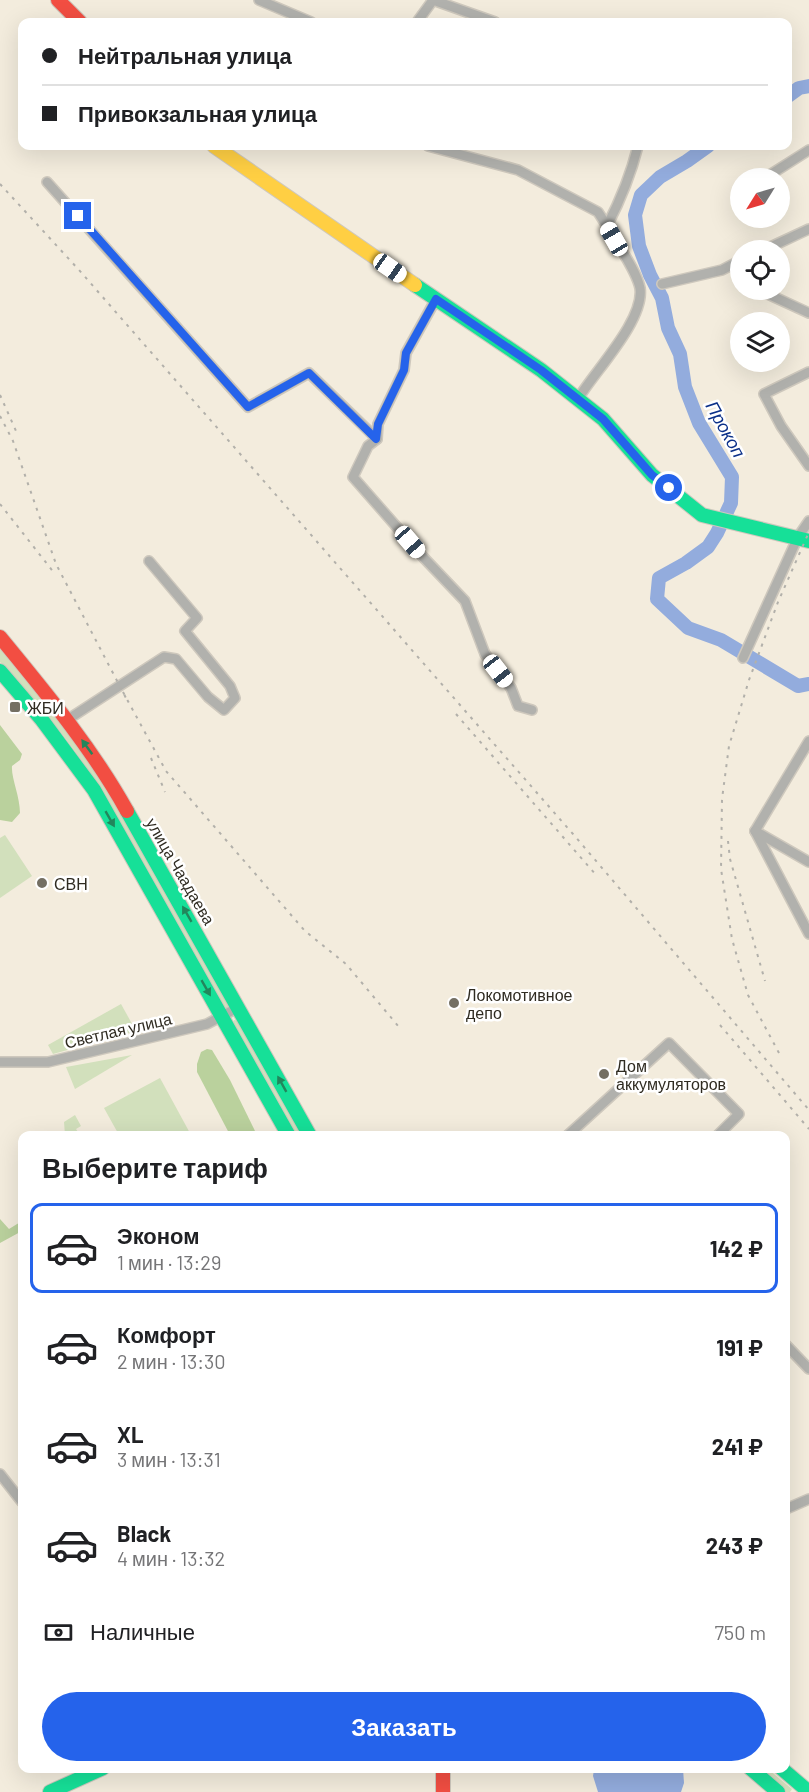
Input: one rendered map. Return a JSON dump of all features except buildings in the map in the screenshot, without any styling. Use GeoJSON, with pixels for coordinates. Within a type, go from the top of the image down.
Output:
{"type":"FeatureCollection","features":[{"type":"Feature","properties":{"kind":"main road"},"geometry":{"type":"LineString","coordinates":[[58,0],[76,18]]}},
{"type":"Feature","properties":{"kind":"main road"},"geometry":{"type":"LineString","coordinates":[[220,150],[541,370],[603,419],[652,475],[702,515],[804,539]]}},
{"type":"Feature","properties":{"kind":"main road","name":"улица Чаадаева"},"geometry":{"type":"LineString","coordinates":[[0,637],[67,720],[111,782],[307,1131]]}},
{"type":"Feature","properties":{"kind":"main road"},"geometry":{"type":"LineString","coordinates":[[0,671],[42,720],[94,790],[286,1131]]}},
{"type":"Feature","properties":{"kind":"main road"},"geometry":{"type":"LineString","coordinates":[[50,1792],[92,1773]]}},
{"type":"Feature","properties":{"kind":"main road"},"geometry":{"type":"LineString","coordinates":[[443,1773],[443,1792]]}},
{"type":"Feature","properties":{"kind":"main road"},"geometry":{"type":"LineString","coordinates":[[756,1773],[778,1792]]}},
{"type":"Feature","properties":{"kind":"main road"},"geometry":{"type":"LineString","coordinates":[[786,1773],[804,1791]]}},
{"type":"Feature","properties":{"kind":"street"},"geometry":{"type":"LineString","coordinates":[[259,0],[302,18]]}},
{"type":"Feature","properties":{"kind":"street"},"geometry":{"type":"LineString","coordinates":[[420,18],[433,0],[484,18]]}},
{"type":"Feature","properties":{"kind":"street"},"geometry":{"type":"LineString","coordinates":[[443,150],[519,170],[598,212],[633,272],[640,287],[634,317],[578,399]]}},
{"type":"Feature","properties":{"kind":"street"},"geometry":{"type":"LineString","coordinates":[[607,226],[617,206],[637,150]]}},
{"type":"Feature","properties":{"kind":"street"},"geometry":{"type":"LineString","coordinates":[[781,168],[809,150]]}},
{"type":"Feature","properties":{"kind":"street"},"geometry":{"type":"LineString","coordinates":[[47,182],[248,407],[309,373],[376,439]]}},
{"type":"Feature","properties":{"kind":"street"},"geometry":{"type":"LineString","coordinates":[[786,240],[809,230]]}},
{"type":"Feature","properties":{"kind":"street"},"geometry":{"type":"LineString","coordinates":[[662,284],[730,267]]}},
{"type":"Feature","properties":{"kind":"street"},"geometry":{"type":"LineString","coordinates":[[640,287],[650,286]]}},
{"type":"Feature","properties":{"kind":"street"},"geometry":{"type":"LineString","coordinates":[[436,299],[406,353],[404,370],[378,424],[376,439],[368,446],[353,477],[465,602],[485,654],[511,688],[518,706],[532,710]]}},
{"type":"Feature","properties":{"kind":"street"},"geometry":{"type":"LineString","coordinates":[[781,300],[809,313]]}},
{"type":"Feature","properties":{"kind":"street"},"geometry":{"type":"LineString","coordinates":[[809,372],[764,394],[781,426],[809,466]]}},
{"type":"Feature","properties":{"kind":"street"},"geometry":{"type":"LineString","coordinates":[[743,658],[804,539],[809,521]]}},
{"type":"Feature","properties":{"kind":"street"},"geometry":{"type":"LineString","coordinates":[[67,720],[164,657],[176,659],[208,697],[224,710],[235,698],[230,686],[185,631],[197,618],[149,561]]}},
{"type":"Feature","properties":{"kind":"street"},"geometry":{"type":"LineString","coordinates":[[754,831],[809,741]]}},
{"type":"Feature","properties":{"kind":"street"},"geometry":{"type":"LineString","coordinates":[[754,831],[809,862]]}},
{"type":"Feature","properties":{"kind":"street"},"geometry":{"type":"LineString","coordinates":[[754,831],[809,934]]}},
{"type":"Feature","properties":{"kind":"street","name":"Светлая улица"},"geometry":{"type":"LineString","coordinates":[[0,1062],[48,1062],[207,1024],[239,1007]]}},
{"type":"Feature","properties":{"kind":"street"},"geometry":{"type":"LineString","coordinates":[[573,1131],[669,1043],[739,1114],[722,1131]]}},
{"type":"Feature","properties":{"kind":"street"},"geometry":{"type":"LineString","coordinates":[[577,1127],[581,1131]]}},
{"type":"Feature","properties":{"kind":"street"},"geometry":{"type":"LineString","coordinates":[[790,1348],[809,1369]]}},
{"type":"Feature","properties":{"kind":"street"},"geometry":{"type":"LineString","coordinates":[[0,1474],[18,1497]]}},
{"type":"Feature","properties":{"kind":"street"},"geometry":{"type":"LineString","coordinates":[[790,1507],[809,1499]]}},
{"type":"Feature","properties":{"kind":"green space"},"geometry":{"type":"Polygon","coordinates":[[[0,649],[67,729],[86,757],[122,814],[229,1005],[227,1007],[223,1007],[137,851],[82,761],[63,735],[0,662],[0,649]]]}},
{"type":"Feature","properties":{"kind":"green space"},"geometry":{"type":"Polygon","coordinates":[[[0,725],[22,754],[20,760],[12,766],[20,813],[12,822],[0,820],[0,725]]]}},
{"type":"Feature","properties":{"kind":"green space"},"geometry":{"type":"Polygon","coordinates":[[[5,835],[32,876],[0,898],[0,838],[5,835]]]}},
{"type":"Feature","properties":{"kind":"green space"},"geometry":{"type":"Polygon","coordinates":[[[121,1004],[136,1031],[53,1054],[48,1045],[121,1004]]]}},
{"type":"Feature","properties":{"kind":"green space"},"geometry":{"type":"Polygon","coordinates":[[[234,1020],[238,1021],[300,1131],[293,1131],[233,1024],[234,1020]]]}},
{"type":"Feature","properties":{"kind":"green space"},"geometry":{"type":"Polygon","coordinates":[[[207,1049],[212,1050],[230,1080],[255,1131],[228,1131],[197,1072],[201,1052],[207,1049]]]}},
{"type":"Feature","properties":{"kind":"green space"},"geometry":{"type":"Polygon","coordinates":[[[132,1055],[75,1089],[66,1067],[132,1055]]]}},
{"type":"Feature","properties":{"kind":"green space"},"geometry":{"type":"Polygon","coordinates":[[[160,1078],[189,1131],[117,1131],[104,1108],[160,1078]]]}},
{"type":"Feature","properties":{"kind":"green space"},"geometry":{"type":"Polygon","coordinates":[[[75,1115],[81,1126],[76,1129],[77,1131],[65,1131],[64,1122],[75,1115]]]}},
{"type":"Feature","properties":{"kind":"green space"},"geometry":{"type":"Polygon","coordinates":[[[0,1219],[9,1229],[18,1223],[18,1233],[0,1243],[0,1219]]]}},
{"type":"Feature","properties":{"kind":"green space"},"geometry":{"type":"Polygon","coordinates":[[[762,1773],[773,1773],[792,1789],[790,1792],[785,1792],[762,1773]]]}},
{"type":"Feature","properties":{"kind":"water"},"geometry":{"type":"Polygon","coordinates":[[[593,1773],[683,1773],[684,1783],[681,1792],[598,1792],[593,1773]]]}},
{"type":"Feature","properties":{"kind":"waterway","name":"Прокоп"},"geometry":{"type":"LineString","coordinates":[[792,93],[799,88],[809,86]]}},
{"type":"Feature","properties":{"kind":"waterway","name":"Прокоп"},"geometry":{"type":"LineString","coordinates":[[702,150],[660,177],[641,195],[635,215],[639,246],[662,298],[668,328],[680,354],[685,387],[699,423],[732,477],[731,503],[708,547],[659,578],[657,599],[688,628],[721,640],[798,686],[809,684]]}},
{"type":"Feature","properties":{"kind":"railway"},"geometry":{"type":"LineString","coordinates":[[0,184],[79,270],[573,834],[809,1110]]}},
{"type":"Feature","properties":{"kind":"railway"},"geometry":{"type":"LineString","coordinates":[[0,395],[16,431]]}},
{"type":"Feature","properties":{"kind":"railway"},"geometry":{"type":"LineString","coordinates":[[0,416],[13,441],[56,564],[126,698]]}},
{"type":"Feature","properties":{"kind":"railway"},"geometry":{"type":"LineString","coordinates":[[0,504],[55,574]]}},
{"type":"Feature","properties":{"kind":"railway"},"geometry":{"type":"LineString","coordinates":[[779,1053],[748,995],[732,939],[721,869],[722,799],[729,746],[749,680],[778,602],[809,532]]}},
{"type":"Feature","properties":{"kind":"railway"},"geometry":{"type":"LineString","coordinates":[[123,692],[166,771],[305,931],[346,964],[399,1027]]}},
{"type":"Feature","properties":{"kind":"railway"},"geometry":{"type":"LineString","coordinates":[[456,714],[596,875]]}},
{"type":"Feature","properties":{"kind":"railway"},"geometry":{"type":"LineString","coordinates":[[151,758],[165,792]]}},
{"type":"Feature","properties":{"kind":"railway"},"geometry":{"type":"LineString","coordinates":[[728,841],[730,859],[765,981]]}},
{"type":"Feature","properties":{"kind":"railway"},"geometry":{"type":"LineString","coordinates":[[720,1025],[809,1129]]}},
{"type":"Feature","properties":{"kind":"traffic: fast"},"geometry":{"type":"LineString","coordinates":[[415,285],[541,370],[603,419],[652,475],[702,515],[809,541]]}},
{"type":"Feature","properties":{"kind":"traffic: fast"},"geometry":{"type":"LineString","coordinates":[[0,671],[42,720],[94,790],[286,1131]]}},
{"type":"Feature","properties":{"kind":"traffic: fast"},"geometry":{"type":"LineString","coordinates":[[127,811],[307,1131]]}},
{"type":"Feature","properties":{"kind":"traffic: fast"},"geometry":{"type":"LineString","coordinates":[[50,1792],[92,1773]]}},
{"type":"Feature","properties":{"kind":"traffic: fast"},"geometry":{"type":"LineString","coordinates":[[756,1773],[778,1792]]}},
{"type":"Feature","properties":{"kind":"traffic: fast"},"geometry":{"type":"LineString","coordinates":[[787,1773],[809,1792]]}},
{"type":"Feature","properties":{"kind":"traffic: slow"},"geometry":{"type":"LineString","coordinates":[[220,150],[415,285]]}},
{"type":"Feature","properties":{"kind":"traffic: jam"},"geometry":{"type":"LineString","coordinates":[[58,0],[76,18]]}},
{"type":"Feature","properties":{"kind":"traffic: jam"},"geometry":{"type":"LineString","coordinates":[[0,637],[84,743],[127,811]]}},
{"type":"Feature","properties":{"kind":"traffic: jam"},"geometry":{"type":"LineString","coordinates":[[443,1773],[443,1792]]}},
{"type":"Feature","properties":{"kind":"place","name":"ЖБИ"},"geometry":{"type":"Point","coordinates":[15,707]}},
{"type":"Feature","properties":{"kind":"place","name":"СВН"},"geometry":{"type":"Point","coordinates":[42,883]}},
{"type":"Feature","properties":{"kind":"place","name":"Локомотивное депо"},"geometry":{"type":"Point","coordinates":[454,1003]}},
{"type":"Feature","properties":{"kind":"place","name":"Дом аккумуляторов"},"geometry":{"type":"Point","coordinates":[604,1074]}},
{"type":"Feature","properties":{"kind":"route"},"geometry":{"type":"LineString","coordinates":[[78,216],[248,407],[309,373],[376,439],[378,424],[404,370],[406,353],[436,299],[541,370],[603,419],[652,475],[669,488]]}}]}
